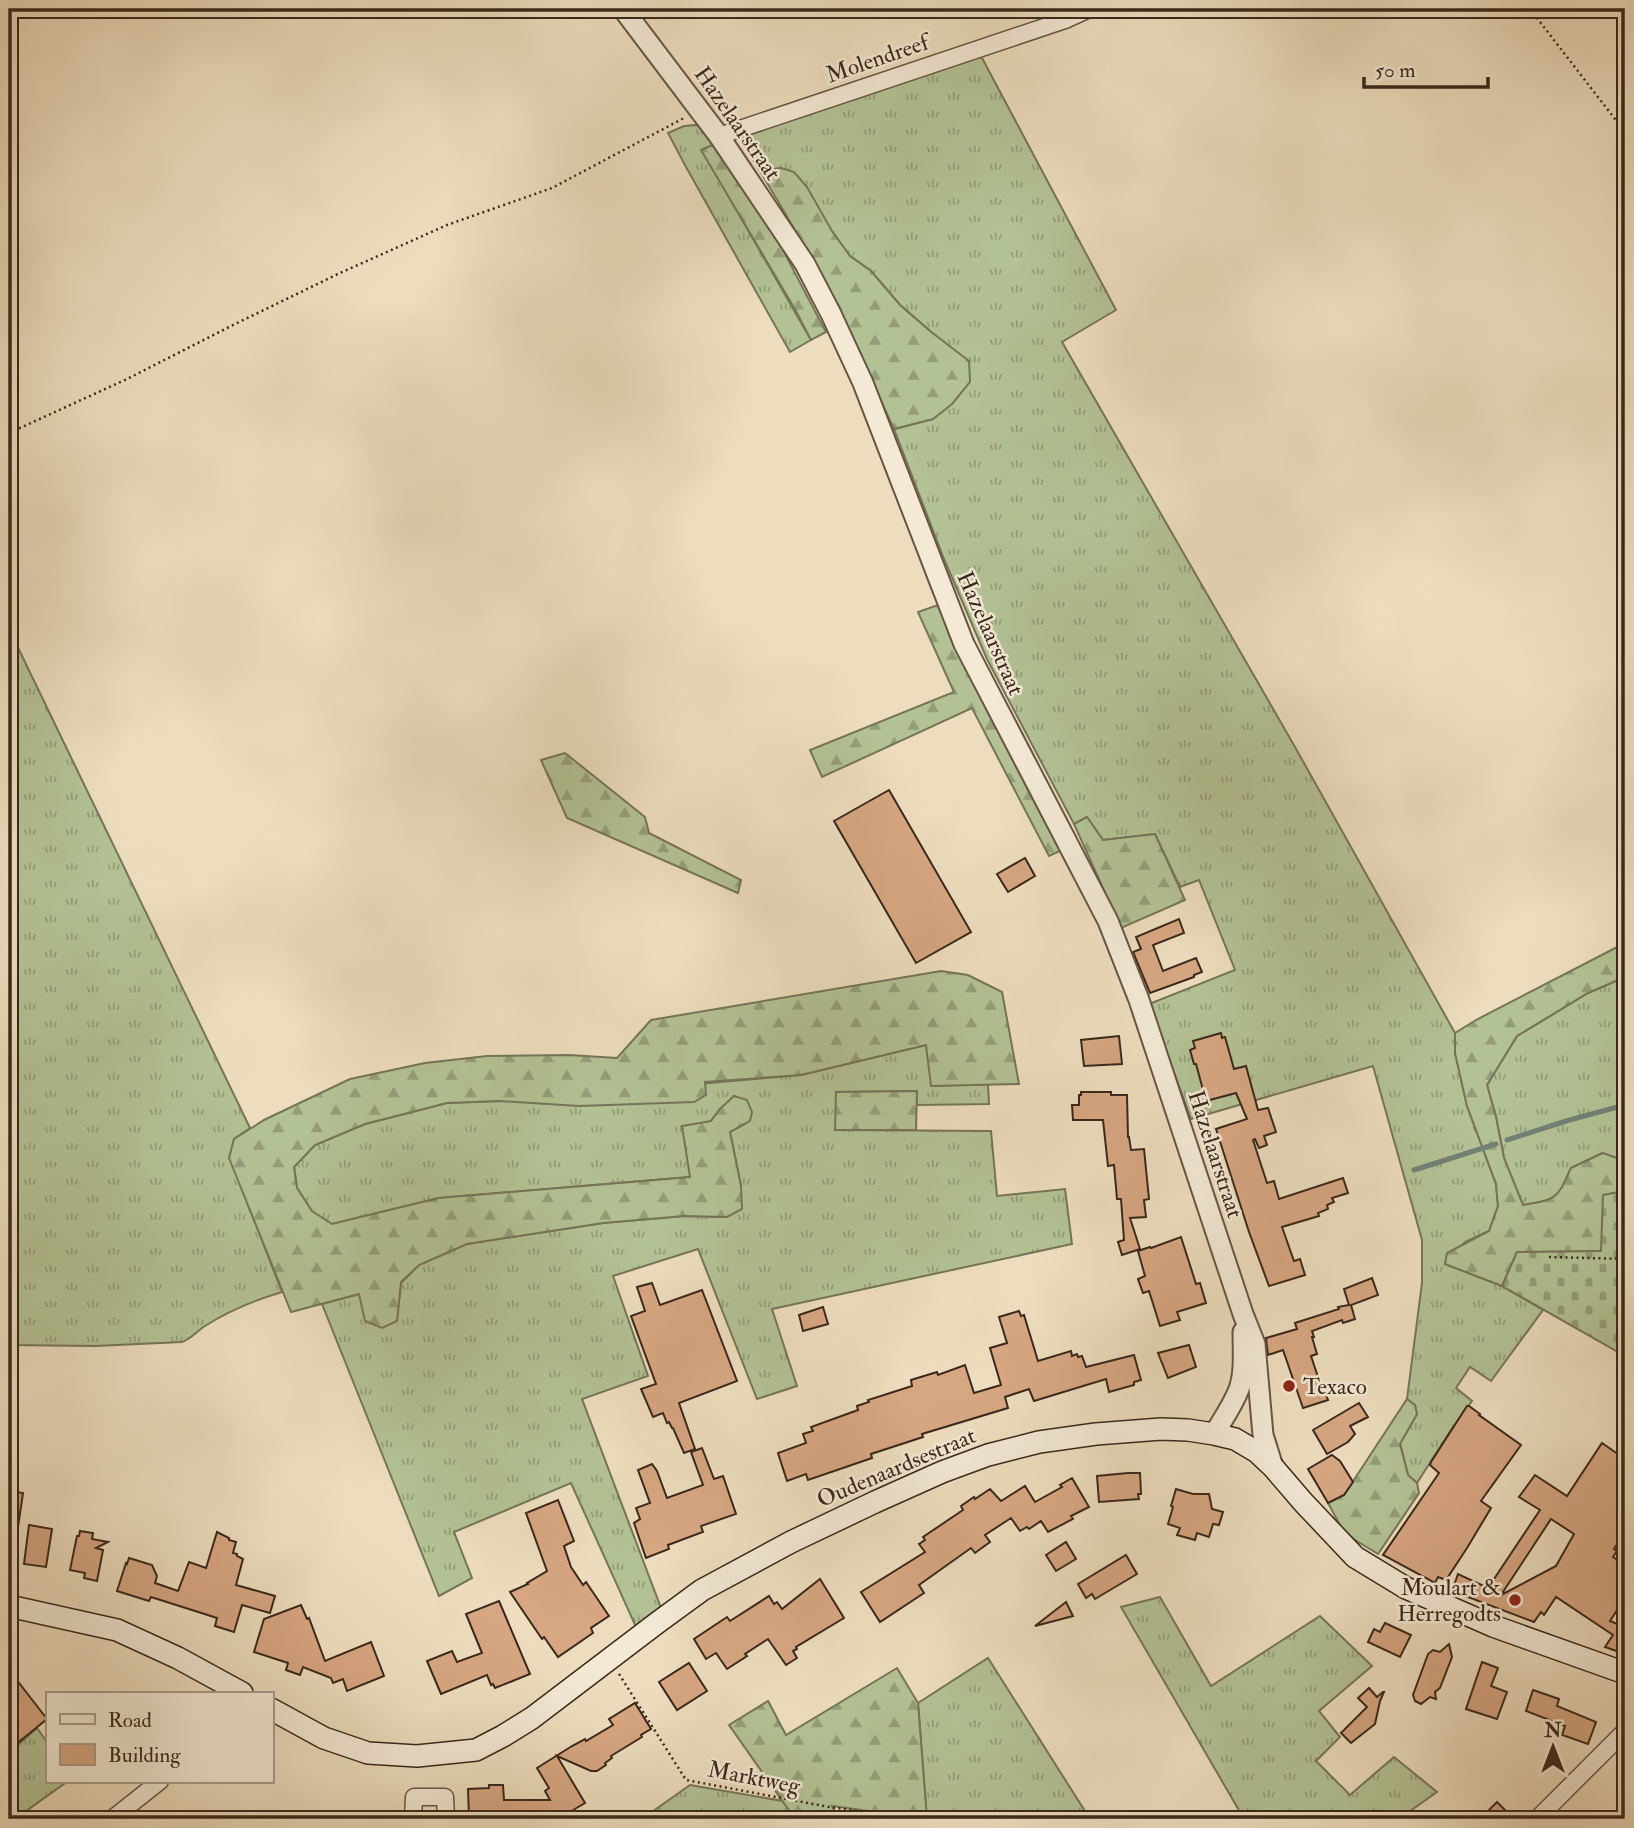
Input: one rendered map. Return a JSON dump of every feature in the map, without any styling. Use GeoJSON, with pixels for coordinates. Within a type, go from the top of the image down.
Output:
{"type":"FeatureCollection","features":[{"type":"Feature","properties":{"kind":"main road","name":"Oudenaardsestraat"},"geometry":{"type":"LineString","coordinates":[[273,1710],[324,1738],[368,1753],[417,1756],[476,1750],[533,1718],[702,1590],[791,1542],[942,1472],[988,1455],[1026,1445],[1096,1434],[1161,1429],[1188,1430],[1235,1439],[1257,1452],[1273,1466],[1355,1557],[1406,1588],[1493,1626],[1625,1673]]}},
{"type":"Feature","properties":{"kind":"main road"},"geometry":{"type":"LineString","coordinates":[[9,1606],[117,1630],[178,1658],[240,1692]]}},
{"type":"Feature","properties":{"kind":"street","name":"Hazelaarstraat"},"geometry":{"type":"LineString","coordinates":[[623,9],[701,109],[805,264],[863,383],[964,643],[1108,921],[1139,1000],[1255,1344],[1263,1435],[1273,1466]]}},
{"type":"Feature","properties":{"kind":"street","name":"Molendreef"},"geometry":{"type":"LineString","coordinates":[[719,136],[1065,20],[1089,9]]}},
{"type":"Feature","properties":{"kind":"street","name":"Hazelaarstraat"},"geometry":{"type":"LineString","coordinates":[[1214,1434],[1233,1404],[1240,1386],[1243,1314]]}},
{"type":"Feature","properties":{"kind":"street"},"geometry":{"type":"LineString","coordinates":[[1537,1819],[1625,1731]]}},
{"type":"Feature","properties":{"kind":"street"},"geometry":{"type":"LineString","coordinates":[[112,1819],[157,1783]]}},
{"type":"Feature","properties":{"kind":"street"},"geometry":{"type":"LineString","coordinates":[[413,1819],[414,1797],[445,1797],[446,1819]]}},
{"type":"Feature","properties":{"kind":"path"},"geometry":{"type":"LineString","coordinates":[[1530,9],[1625,132]]}},
{"type":"Feature","properties":{"kind":"path"},"geometry":{"type":"LineString","coordinates":[[9,433],[127,379],[352,267],[447,225],[552,188],[701,109]]}},
{"type":"Feature","properties":{"kind":"path"},"geometry":{"type":"LineString","coordinates":[[1549,1257],[1625,1259]]}},
{"type":"Feature","properties":{"kind":"path","name":"Marktweg"},"geometry":{"type":"LineString","coordinates":[[610,1659],[686,1780],[829,1807],[917,1819]]}},
{"type":"Feature","properties":{"kind":"green space"},"geometry":{"type":"Polygon","coordinates":[[[981,56],[1116,310],[1062,342],[1295,747],[1455,1033],[1455,1053],[1467,1106],[1496,1184],[1498,1206],[1489,1231],[1465,1242],[1445,1264],[1502,1286],[1543,1310],[1491,1381],[1470,1367],[1456,1388],[1472,1401],[1417,1483],[1408,1475],[1400,1443],[1417,1414],[1415,1405],[1407,1399],[1422,1283],[1422,1240],[1373,1066],[1191,1119],[1149,1004],[1235,970],[1199,880],[1180,887],[1155,834],[1103,840],[1087,817],[1074,824],[987,659],[944,559],[894,429],[933,419],[930,331],[900,305],[871,271],[850,256],[781,168],[760,171],[739,137],[981,56]]]}},
{"type":"Feature","properties":{"kind":"green space"},"geometry":{"type":"Polygon","coordinates":[[[696,125],[705,129],[715,144],[702,150],[811,340],[790,352],[668,133],[684,126],[696,125]]]}},
{"type":"Feature","properties":{"kind":"green space"},"geometry":{"type":"Polygon","coordinates":[[[715,144],[775,235],[826,332],[811,340],[701,150],[715,144]]]}},
{"type":"Feature","properties":{"kind":"green space"},"geometry":{"type":"Polygon","coordinates":[[[781,168],[794,172],[807,187],[850,256],[871,271],[900,305],[969,361],[970,382],[952,404],[933,419],[894,429],[827,284],[760,171],[781,168]]]}},
{"type":"Feature","properties":{"kind":"green space"},"geometry":{"type":"Polygon","coordinates":[[[938,605],[952,639],[1062,850],[1049,856],[972,708],[822,777],[810,750],[954,692],[918,612],[938,605]]]}},
{"type":"Feature","properties":{"kind":"green space"},"geometry":{"type":"Polygon","coordinates":[[[9,629],[250,1128],[234,1139],[230,1158],[282,1292],[233,1310],[182,1342],[95,1346],[9,1345],[9,629]]]}},
{"type":"Feature","properties":{"kind":"green space"},"geometry":{"type":"Polygon","coordinates":[[[565,753],[645,817],[649,833],[741,880],[738,893],[567,818],[541,760],[565,753]]]}},
{"type":"Feature","properties":{"kind":"green space"},"geometry":{"type":"Polygon","coordinates":[[[1087,817],[1103,840],[1155,834],[1185,900],[1121,928],[1074,824],[1087,817]]]}},
{"type":"Feature","properties":{"kind":"green space"},"geometry":{"type":"Polygon","coordinates":[[[1625,943],[1625,977],[1588,993],[1517,1036],[1487,1085],[1504,1158],[1523,1205],[1555,1196],[1571,1168],[1603,1153],[1625,1161],[1625,1191],[1603,1195],[1602,1251],[1517,1252],[1502,1286],[1445,1264],[1447,1253],[1489,1231],[1498,1206],[1496,1184],[1467,1106],[1455,1053],[1455,1033],[1625,943]]]}},
{"type":"Feature","properties":{"kind":"green space"},"geometry":{"type":"Polygon","coordinates":[[[941,971],[968,975],[1002,992],[1019,1084],[931,1086],[926,1045],[801,1075],[705,1082],[706,1095],[694,1102],[579,1106],[499,1101],[447,1103],[365,1124],[315,1145],[294,1167],[297,1188],[312,1211],[332,1224],[439,1198],[690,1177],[682,1126],[711,1121],[734,1096],[747,1100],[752,1112],[750,1121],[730,1132],[741,1186],[742,1209],[727,1217],[684,1216],[603,1223],[467,1244],[419,1265],[401,1282],[397,1321],[382,1328],[365,1321],[359,1294],[291,1312],[229,1158],[234,1139],[264,1120],[350,1079],[425,1063],[487,1056],[569,1055],[617,1058],[651,1020],[941,971]]]}},
{"type":"Feature","properties":{"kind":"green space"},"geometry":{"type":"Polygon","coordinates":[[[1625,977],[1625,1161],[1602,1153],[1571,1168],[1555,1196],[1523,1205],[1504,1158],[1487,1085],[1517,1036],[1588,993],[1625,977]]]}},
{"type":"Feature","properties":{"kind":"green space"},"geometry":{"type":"Polygon","coordinates":[[[926,1045],[932,1086],[988,1084],[989,1104],[917,1105],[916,1091],[836,1092],[836,1130],[991,1131],[997,1196],[1065,1189],[1072,1244],[772,1309],[797,1386],[757,1399],[698,1249],[613,1276],[648,1376],[582,1399],[661,1608],[636,1627],[571,1483],[454,1532],[472,1578],[439,1596],[322,1304],[359,1294],[397,1320],[401,1283],[419,1265],[466,1244],[603,1223],[684,1216],[727,1217],[741,1186],[730,1132],[720,1109],[711,1121],[690,1177],[439,1198],[332,1224],[312,1212],[297,1188],[294,1167],[315,1145],[365,1124],[447,1103],[499,1101],[801,1075],[926,1045]]]}},
{"type":"Feature","properties":{"kind":"green space"},"geometry":{"type":"Polygon","coordinates":[[[917,1091],[916,1130],[835,1130],[836,1092],[917,1091]]]}},
{"type":"Feature","properties":{"kind":"green space"},"geometry":{"type":"Polygon","coordinates":[[[1625,1191],[1625,1356],[1502,1286],[1517,1252],[1601,1251],[1603,1195],[1625,1191]]]}},
{"type":"Feature","properties":{"kind":"green space"},"geometry":{"type":"Polygon","coordinates":[[[1407,1399],[1415,1405],[1417,1414],[1400,1444],[1408,1475],[1417,1483],[1419,1493],[1378,1554],[1342,1529],[1328,1503],[1344,1495],[1407,1399]]]}},
{"type":"Feature","properties":{"kind":"green space"},"geometry":{"type":"Polygon","coordinates":[[[1160,1597],[1211,1686],[1320,1616],[1372,1666],[1319,1711],[1340,1737],[1316,1761],[1350,1795],[1394,1757],[1437,1792],[1399,1819],[1244,1819],[1121,1607],[1160,1597]]]}},
{"type":"Feature","properties":{"kind":"green space"},"geometry":{"type":"Polygon","coordinates":[[[988,1658],[1090,1819],[927,1819],[918,1703],[988,1658]]]}},
{"type":"Feature","properties":{"kind":"green space"},"geometry":{"type":"Polygon","coordinates":[[[897,1668],[918,1703],[927,1819],[832,1806],[839,1819],[795,1819],[729,1725],[768,1701],[786,1735],[897,1668]]]}},
{"type":"Feature","properties":{"kind":"green space"},"geometry":{"type":"Polygon","coordinates":[[[37,1728],[46,1741],[46,1783],[65,1783],[15,1819],[9,1819],[9,1753],[37,1728]]]}},
{"type":"Feature","properties":{"kind":"green space"},"geometry":{"type":"Polygon","coordinates":[[[690,1785],[783,1801],[795,1819],[642,1819],[690,1785]]]}},
{"type":"Feature","properties":{"kind":"building"},"geometry":{"type":"Polygon","coordinates":[[[889,790],[971,932],[916,963],[834,821],[889,790]]]}},
{"type":"Feature","properties":{"kind":"building"},"geometry":{"type":"Polygon","coordinates":[[[1025,858],[1035,876],[1008,892],[997,874],[1025,858]]]}},
{"type":"Feature","properties":{"kind":"building"},"geometry":{"type":"Polygon","coordinates":[[[1179,919],[1184,933],[1153,945],[1163,971],[1196,958],[1202,972],[1150,993],[1133,952],[1141,949],[1136,937],[1179,919]]]}},
{"type":"Feature","properties":{"kind":"building"},"geometry":{"type":"Polygon","coordinates":[[[1221,1033],[1222,1038],[1225,1037],[1234,1069],[1246,1066],[1258,1110],[1268,1108],[1276,1132],[1264,1136],[1267,1145],[1259,1148],[1255,1139],[1253,1140],[1267,1183],[1274,1181],[1279,1199],[1343,1178],[1348,1193],[1332,1198],[1334,1202],[1327,1205],[1328,1209],[1318,1213],[1319,1216],[1282,1227],[1294,1261],[1300,1259],[1305,1275],[1269,1286],[1216,1129],[1247,1119],[1236,1093],[1206,1101],[1190,1050],[1195,1048],[1193,1041],[1221,1033]]]}},
{"type":"Feature","properties":{"kind":"building"},"geometry":{"type":"Polygon","coordinates":[[[1119,1036],[1122,1064],[1084,1066],[1081,1040],[1119,1036]]]}},
{"type":"Feature","properties":{"kind":"building"},"geometry":{"type":"Polygon","coordinates":[[[1081,1092],[1127,1095],[1131,1150],[1144,1149],[1149,1199],[1144,1200],[1146,1217],[1130,1218],[1140,1249],[1122,1255],[1118,1242],[1124,1240],[1121,1199],[1117,1199],[1114,1165],[1108,1166],[1103,1120],[1073,1120],[1072,1105],[1079,1105],[1081,1092]]]}},
{"type":"Feature","properties":{"kind":"building"},"geometry":{"type":"Polygon","coordinates":[[[1181,1237],[1196,1284],[1200,1283],[1206,1303],[1177,1312],[1180,1320],[1160,1326],[1149,1291],[1143,1293],[1138,1279],[1145,1276],[1138,1251],[1181,1237]]]}},
{"type":"Feature","properties":{"kind":"building"},"geometry":{"type":"Polygon","coordinates":[[[1372,1278],[1378,1295],[1351,1305],[1355,1319],[1343,1323],[1342,1320],[1312,1331],[1317,1354],[1311,1356],[1328,1400],[1303,1408],[1283,1350],[1268,1355],[1266,1338],[1297,1329],[1295,1323],[1349,1305],[1344,1289],[1372,1278]]]}},
{"type":"Feature","properties":{"kind":"building"},"geometry":{"type":"Polygon","coordinates":[[[652,1283],[660,1305],[702,1290],[737,1381],[679,1403],[695,1449],[684,1453],[663,1413],[653,1417],[641,1389],[656,1384],[631,1316],[645,1311],[637,1287],[652,1283]]]}},
{"type":"Feature","properties":{"kind":"building"},"geometry":{"type":"Polygon","coordinates":[[[823,1307],[828,1324],[803,1331],[799,1315],[823,1307]]]}},
{"type":"Feature","properties":{"kind":"building"},"geometry":{"type":"Polygon","coordinates":[[[1019,1311],[1021,1316],[1024,1315],[1038,1361],[1071,1351],[1072,1356],[1082,1356],[1086,1367],[1134,1355],[1141,1380],[1134,1382],[1134,1385],[1109,1392],[1106,1379],[1034,1401],[1029,1389],[1005,1397],[1008,1408],[922,1434],[923,1437],[871,1454],[872,1458],[808,1480],[806,1474],[787,1481],[778,1453],[806,1443],[803,1434],[813,1431],[811,1427],[858,1410],[857,1406],[869,1402],[868,1400],[912,1386],[911,1380],[937,1372],[938,1375],[965,1365],[974,1393],[1001,1385],[990,1348],[1007,1343],[999,1317],[1019,1311]]]}},
{"type":"Feature","properties":{"kind":"building"},"geometry":{"type":"Polygon","coordinates":[[[1189,1345],[1196,1367],[1168,1378],[1158,1353],[1189,1345]]]}},
{"type":"Feature","properties":{"kind":"building"},"geometry":{"type":"Polygon","coordinates":[[[1359,1403],[1368,1417],[1350,1426],[1355,1434],[1348,1442],[1327,1454],[1313,1430],[1359,1403]]]}},
{"type":"Feature","properties":{"kind":"building"},"geometry":{"type":"Polygon","coordinates":[[[1467,1406],[1521,1445],[1481,1501],[1491,1508],[1467,1548],[1446,1580],[1438,1577],[1435,1583],[1383,1555],[1439,1473],[1430,1465],[1431,1462],[1467,1406]]]}},
{"type":"Feature","properties":{"kind":"building"},"geometry":{"type":"Polygon","coordinates":[[[1602,1443],[1625,1459],[1625,1532],[1614,1549],[1617,1551],[1613,1557],[1625,1565],[1625,1598],[1610,1621],[1620,1625],[1625,1616],[1625,1654],[1605,1647],[1613,1635],[1556,1597],[1544,1615],[1541,1612],[1534,1622],[1452,1591],[1458,1574],[1488,1588],[1540,1510],[1519,1497],[1535,1475],[1567,1496],[1602,1443]],[[1551,1519],[1501,1595],[1556,1566],[1574,1534],[1551,1519]]]}},
{"type":"Feature","properties":{"kind":"building"},"geometry":{"type":"Polygon","coordinates":[[[702,1448],[714,1479],[723,1476],[736,1514],[701,1526],[703,1532],[668,1545],[669,1549],[646,1558],[634,1523],[640,1519],[636,1508],[650,1503],[638,1470],[652,1464],[667,1498],[703,1485],[691,1452],[702,1448]]]}},
{"type":"Feature","properties":{"kind":"building"},"geometry":{"type":"Polygon","coordinates":[[[1332,1455],[1340,1461],[1353,1482],[1344,1495],[1328,1503],[1308,1469],[1332,1455]]]}},
{"type":"Feature","properties":{"kind":"building"},"geometry":{"type":"Polygon","coordinates":[[[1140,1473],[1139,1499],[1099,1502],[1097,1476],[1140,1473]]]}},
{"type":"Feature","properties":{"kind":"building"},"geometry":{"type":"Polygon","coordinates":[[[1072,1478],[1089,1507],[1071,1516],[1073,1519],[1048,1532],[1041,1521],[1020,1531],[1011,1518],[985,1535],[990,1542],[975,1553],[971,1548],[919,1585],[924,1593],[880,1622],[861,1592],[925,1552],[919,1544],[925,1540],[923,1537],[963,1510],[961,1506],[990,1489],[1001,1501],[1025,1486],[1035,1502],[1062,1487],[1060,1485],[1072,1478]]]}},
{"type":"Feature","properties":{"kind":"building"},"geometry":{"type":"Polygon","coordinates":[[[1176,1489],[1193,1494],[1209,1494],[1212,1509],[1223,1512],[1219,1525],[1213,1524],[1209,1537],[1197,1533],[1195,1540],[1177,1535],[1180,1528],[1168,1524],[1176,1489]]]}},
{"type":"Feature","properties":{"kind":"building"},"geometry":{"type":"Polygon","coordinates":[[[9,1491],[23,1493],[17,1534],[9,1534],[9,1491]]]}},
{"type":"Feature","properties":{"kind":"building"},"geometry":{"type":"Polygon","coordinates":[[[558,1500],[574,1541],[564,1546],[571,1567],[583,1585],[586,1582],[609,1616],[591,1628],[593,1633],[558,1657],[544,1637],[542,1639],[510,1592],[547,1571],[526,1513],[558,1500]]]}},
{"type":"Feature","properties":{"kind":"building"},"geometry":{"type":"Polygon","coordinates":[[[29,1525],[52,1529],[46,1567],[24,1564],[29,1525]]]}},
{"type":"Feature","properties":{"kind":"building"},"geometry":{"type":"Polygon","coordinates":[[[80,1531],[93,1533],[92,1539],[108,1542],[96,1548],[103,1550],[97,1581],[84,1578],[85,1573],[70,1570],[80,1531]]]}},
{"type":"Feature","properties":{"kind":"building"},"geometry":{"type":"Polygon","coordinates":[[[217,1532],[236,1542],[233,1553],[243,1559],[236,1585],[275,1596],[270,1613],[242,1605],[234,1632],[215,1626],[217,1618],[151,1597],[149,1601],[117,1591],[129,1558],[152,1565],[157,1576],[155,1583],[178,1591],[189,1562],[206,1568],[217,1532]]]}},
{"type":"Feature","properties":{"kind":"building"},"geometry":{"type":"Polygon","coordinates":[[[1066,1542],[1076,1559],[1056,1571],[1046,1555],[1066,1542]]]}},
{"type":"Feature","properties":{"kind":"building"},"geometry":{"type":"Polygon","coordinates":[[[1126,1555],[1137,1574],[1095,1599],[1092,1594],[1086,1598],[1078,1584],[1126,1555]]]}},
{"type":"Feature","properties":{"kind":"building"},"geometry":{"type":"Polygon","coordinates":[[[820,1579],[844,1618],[796,1647],[793,1651],[797,1658],[786,1665],[768,1639],[727,1669],[716,1653],[706,1659],[694,1639],[727,1617],[730,1621],[769,1596],[774,1604],[777,1602],[782,1609],[820,1579]]]}},
{"type":"Feature","properties":{"kind":"building"},"geometry":{"type":"Polygon","coordinates":[[[499,1601],[530,1674],[495,1688],[487,1675],[441,1694],[427,1661],[452,1651],[457,1662],[482,1653],[466,1614],[499,1601]]]}},
{"type":"Feature","properties":{"kind":"building"},"geometry":{"type":"Polygon","coordinates":[[[1066,1602],[1073,1616],[1035,1626],[1066,1602]]]}},
{"type":"Feature","properties":{"kind":"building"},"geometry":{"type":"Polygon","coordinates":[[[301,1605],[307,1619],[309,1618],[325,1661],[371,1642],[384,1676],[347,1691],[343,1679],[333,1683],[331,1678],[303,1667],[300,1675],[286,1670],[288,1663],[254,1652],[264,1619],[301,1605]]]}},
{"type":"Feature","properties":{"kind":"building"},"geometry":{"type":"Polygon","coordinates":[[[1385,1623],[1411,1635],[1400,1657],[1368,1642],[1374,1629],[1380,1632],[1385,1623]]]}},
{"type":"Feature","properties":{"kind":"building"},"geometry":{"type":"Polygon","coordinates":[[[1449,1644],[1452,1657],[1440,1688],[1435,1692],[1436,1699],[1430,1697],[1421,1704],[1415,1701],[1413,1695],[1428,1654],[1433,1650],[1440,1652],[1449,1644]]]}},
{"type":"Feature","properties":{"kind":"building"},"geometry":{"type":"Polygon","coordinates":[[[1482,1662],[1498,1668],[1491,1686],[1507,1692],[1497,1719],[1466,1709],[1482,1662]]]}},
{"type":"Feature","properties":{"kind":"building"},"geometry":{"type":"Polygon","coordinates":[[[689,1663],[707,1691],[677,1710],[659,1682],[689,1663]]]}},
{"type":"Feature","properties":{"kind":"building"},"geometry":{"type":"Polygon","coordinates":[[[16,1679],[46,1720],[9,1750],[9,1685],[16,1679]]]}},
{"type":"Feature","properties":{"kind":"building"},"geometry":{"type":"Polygon","coordinates":[[[1369,1688],[1377,1697],[1384,1692],[1375,1724],[1351,1743],[1341,1733],[1367,1707],[1358,1698],[1369,1688]]]}},
{"type":"Feature","properties":{"kind":"building"},"geometry":{"type":"Polygon","coordinates":[[[1533,1690],[1559,1699],[1557,1706],[1596,1722],[1588,1744],[1562,1735],[1565,1726],[1526,1711],[1533,1690]]]}},
{"type":"Feature","properties":{"kind":"building"},"geometry":{"type":"Polygon","coordinates":[[[635,1703],[651,1729],[611,1756],[606,1765],[597,1771],[591,1771],[557,1756],[585,1803],[558,1819],[469,1819],[468,1789],[503,1785],[504,1800],[550,1800],[545,1791],[549,1788],[537,1768],[572,1746],[613,1725],[609,1719],[635,1703]]]}},
{"type":"Feature","properties":{"kind":"building"},"geometry":{"type":"Polygon","coordinates":[[[1497,1802],[1507,1812],[1501,1819],[1480,1819],[1497,1802]]]}},
{"type":"Feature","properties":{"kind":"waterway"},"geometry":{"type":"LineString","coordinates":[[1507,1140],[1625,1105]]}},
{"type":"Feature","properties":{"kind":"waterway"},"geometry":{"type":"LineString","coordinates":[[1414,1170],[1496,1144]]}},
{"type":"Feature","properties":{"kind":"place","name":"Texaco"},"geometry":{"type":"Point","coordinates":[1289,1386]}},
{"type":"Feature","properties":{"kind":"place","name":"Moulart & Herregodts"},"geometry":{"type":"Point","coordinates":[1515,1600]}}]}
